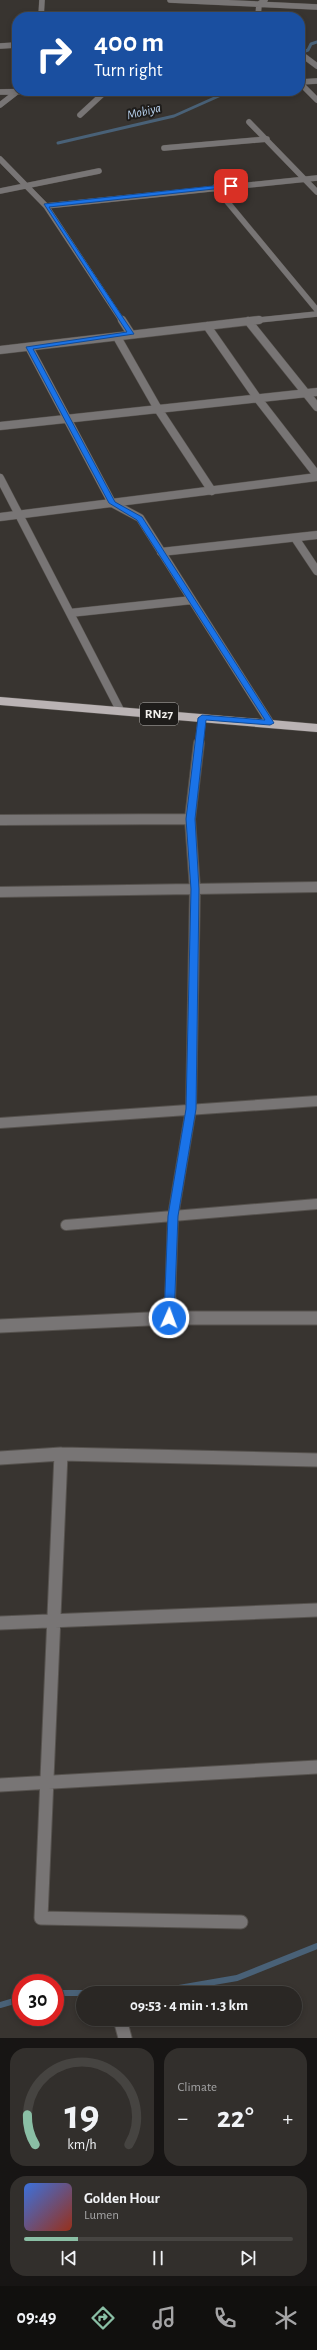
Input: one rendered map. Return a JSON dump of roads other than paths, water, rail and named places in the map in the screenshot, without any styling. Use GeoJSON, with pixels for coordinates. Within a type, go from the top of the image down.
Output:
{"type":"FeatureCollection","features":[{"type":"Feature","properties":{"kind":"main road","name":"RN27"},"geometry":{"type":"LineString","coordinates":[[0,701],[120,710],[317,728]]}},
{"type":"Feature","properties":{"kind":"street"},"geometry":{"type":"LineString","coordinates":[[41,12],[42,0]]}},
{"type":"Feature","properties":{"kind":"street"},"geometry":{"type":"LineString","coordinates":[[170,0],[317,7]]}},
{"type":"Feature","properties":{"kind":"street"},"geometry":{"type":"LineString","coordinates":[[259,4],[265,0]]}},
{"type":"Feature","properties":{"kind":"street"},"geometry":{"type":"LineString","coordinates":[[258,12],[259,4]]}},
{"type":"Feature","properties":{"kind":"street"},"geometry":{"type":"LineString","coordinates":[[0,46],[12,45]]}},
{"type":"Feature","properties":{"kind":"street"},"geometry":{"type":"LineString","coordinates":[[305,57],[317,66]]}},
{"type":"Feature","properties":{"kind":"street"},"geometry":{"type":"LineString","coordinates":[[305,82],[317,81]]}},
{"type":"Feature","properties":{"kind":"street"},"geometry":{"type":"LineString","coordinates":[[305,88],[317,100]]}},
{"type":"Feature","properties":{"kind":"street"},"geometry":{"type":"LineString","coordinates":[[0,92],[12,91]]}},
{"type":"Feature","properties":{"kind":"street"},"geometry":{"type":"LineString","coordinates":[[0,105],[12,96]]}},
{"type":"Feature","properties":{"kind":"street"},"geometry":{"type":"LineString","coordinates":[[80,115],[101,96]]}},
{"type":"Feature","properties":{"kind":"street"},"geometry":{"type":"LineString","coordinates":[[249,122],[317,192]]}},
{"type":"Feature","properties":{"kind":"street"},"geometry":{"type":"LineString","coordinates":[[164,148],[266,140]]}},
{"type":"Feature","properties":{"kind":"street"},"geometry":{"type":"LineString","coordinates":[[0,159],[46,206],[131,334]]}},
{"type":"Feature","properties":{"kind":"street"},"geometry":{"type":"LineString","coordinates":[[0,191],[99,170]]}},
{"type":"Feature","properties":{"kind":"street"},"geometry":{"type":"LineString","coordinates":[[46,206],[215,187],[317,178]]}},
{"type":"Feature","properties":{"kind":"street"},"geometry":{"type":"LineString","coordinates":[[215,187],[317,310]]}},
{"type":"Feature","properties":{"kind":"street"},"geometry":{"type":"LineString","coordinates":[[0,350],[317,314]]}},
{"type":"Feature","properties":{"kind":"street"},"geometry":{"type":"LineString","coordinates":[[248,322],[317,406]]}},
{"type":"Feature","properties":{"kind":"street"},"geometry":{"type":"LineString","coordinates":[[0,517],[212,491],[317,476],[258,399],[207,326]]}},
{"type":"Feature","properties":{"kind":"street"},"geometry":{"type":"LineString","coordinates":[[117,337],[158,409],[212,491]]}},
{"type":"Feature","properties":{"kind":"street"},"geometry":{"type":"LineString","coordinates":[[29,347],[112,503],[140,518],[270,723]]}},
{"type":"Feature","properties":{"kind":"street"},"geometry":{"type":"LineString","coordinates":[[0,426],[317,392]]}},
{"type":"Feature","properties":{"kind":"street"},"geometry":{"type":"LineString","coordinates":[[0,478],[120,710]]}},
{"type":"Feature","properties":{"kind":"street"},"geometry":{"type":"LineString","coordinates":[[161,552],[317,535]]}},
{"type":"Feature","properties":{"kind":"street"},"geometry":{"type":"LineString","coordinates":[[295,538],[317,571]]}},
{"type":"Feature","properties":{"kind":"street"},"geometry":{"type":"LineString","coordinates":[[70,613],[192,600]]}},
{"type":"Feature","properties":{"kind":"street"},"geometry":{"type":"LineString","coordinates":[[169,1318],[173,1216],[191,1109],[195,889],[190,819],[202,718]]}},
{"type":"Feature","properties":{"kind":"street"},"geometry":{"type":"LineString","coordinates":[[0,820],[190,819]]}},
{"type":"Feature","properties":{"kind":"street"},"geometry":{"type":"LineString","coordinates":[[0,892],[317,887]]}},
{"type":"Feature","properties":{"kind":"street"},"geometry":{"type":"LineString","coordinates":[[0,1123],[317,1101]]}},
{"type":"Feature","properties":{"kind":"street"},"geometry":{"type":"LineString","coordinates":[[66,1225],[317,1204]]}},
{"type":"Feature","properties":{"kind":"street"},"geometry":{"type":"LineString","coordinates":[[0,1326],[169,1318],[317,1318]]}},
{"type":"Feature","properties":{"kind":"street"},"geometry":{"type":"LineString","coordinates":[[61,1454],[41,1918],[241,1922]]}},
{"type":"Feature","properties":{"kind":"street"},"geometry":{"type":"LineString","coordinates":[[0,1458],[61,1454],[317,1460]]}},
{"type":"Feature","properties":{"kind":"street"},"geometry":{"type":"LineString","coordinates":[[0,1623],[317,1610]]}},
{"type":"Feature","properties":{"kind":"street"},"geometry":{"type":"LineString","coordinates":[[0,1784],[317,1767]]}},
{"type":"Feature","properties":{"kind":"street"},"geometry":{"type":"LineString","coordinates":[[122,2026],[125,2038]]}},
{"type":"Feature","properties":{"kind":"waterway","name":"Mobiya"},"geometry":{"type":"LineString","coordinates":[[305,51],[308,50],[311,44],[317,42]]}},
{"type":"Feature","properties":{"kind":"waterway","name":"Mobiya"},"geometry":{"type":"LineString","coordinates":[[58,143],[174,116],[219,96]]}},
{"type":"Feature","properties":{"kind":"waterway"},"geometry":{"type":"LineString","coordinates":[[191,1986],[237,1978],[317,1946]]}},
{"type":"Feature","properties":{"kind":"waterway"},"geometry":{"type":"LineString","coordinates":[[64,1993],[76,1993]]}},
{"type":"Feature","properties":{"kind":"waterway"},"geometry":{"type":"LineString","coordinates":[[0,2005],[12,2002]]}}]}
